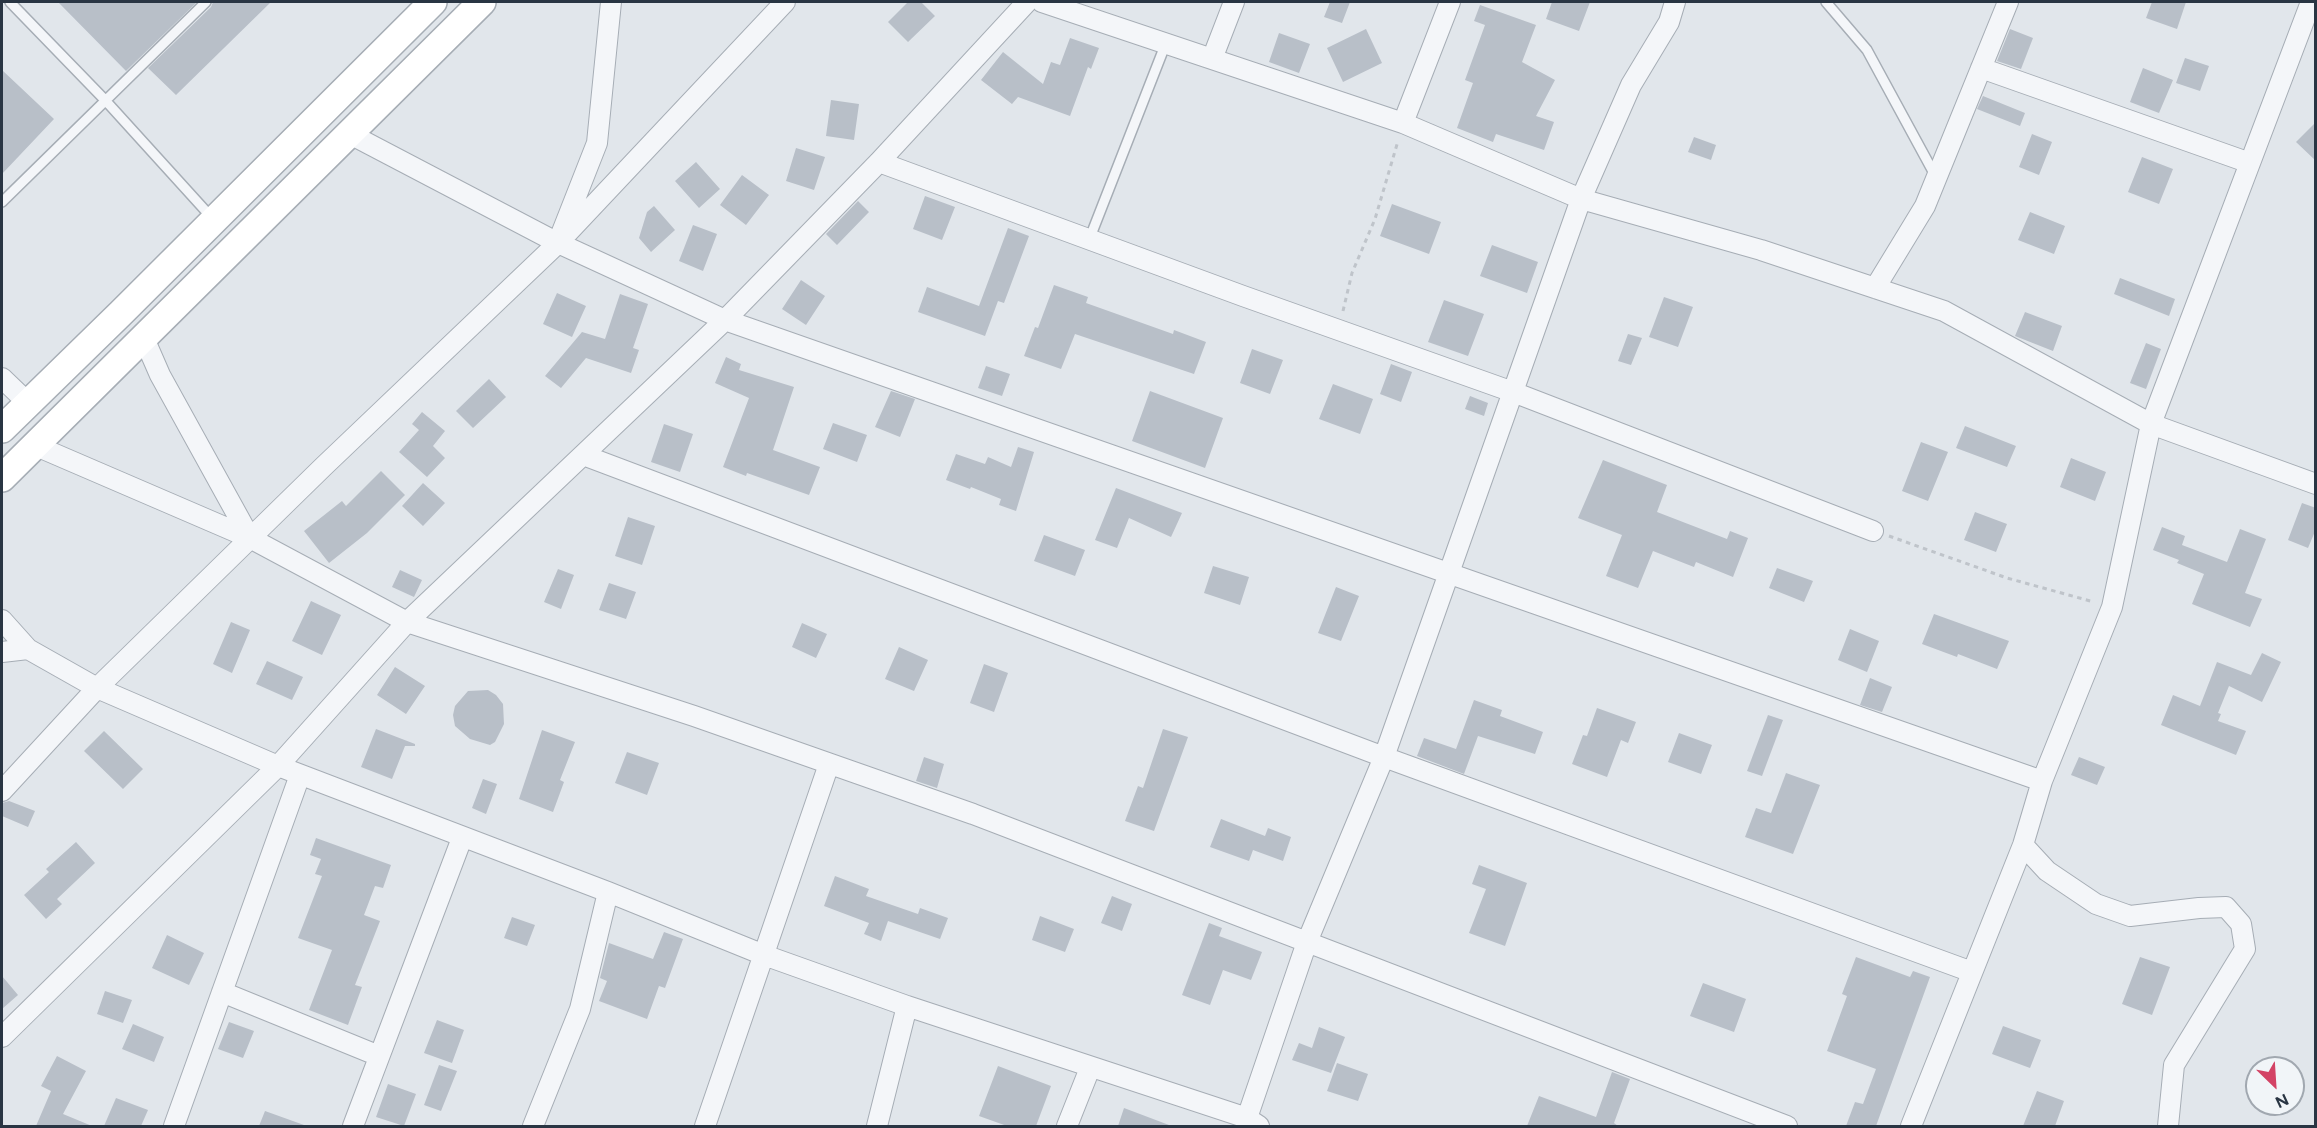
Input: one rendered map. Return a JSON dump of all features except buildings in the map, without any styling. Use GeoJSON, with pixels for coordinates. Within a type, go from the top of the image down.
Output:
{"type":"FeatureCollection","features":[{"type":"Feature","properties":{"kind":"main road"},"geometry":{"type":"LineString","coordinates":[[2,429],[433,2]]}},
{"type":"Feature","properties":{"kind":"main road"},"geometry":{"type":"LineString","coordinates":[[2,477],[482,2]]}},
{"type":"Feature","properties":{"kind":"street"},"geometry":{"type":"LineString","coordinates":[[558,243],[597,143],[611,2]]}},
{"type":"Feature","properties":{"kind":"street"},"geometry":{"type":"LineString","coordinates":[[2,791],[97,688],[249,538],[558,243],[784,2]]}},
{"type":"Feature","properties":{"kind":"street"},"geometry":{"type":"LineString","coordinates":[[2,1037],[278,766],[407,622],[725,320],[879,162],[1027,2]]}},
{"type":"Feature","properties":{"kind":"street"},"geometry":{"type":"LineString","coordinates":[[1042,2],[1403,123],[1581,199],[1761,250],[1944,310],[2151,424],[2316,484]]}},
{"type":"Feature","properties":{"kind":"street"},"geometry":{"type":"LineString","coordinates":[[1212,59],[1234,2]]}},
{"type":"Feature","properties":{"kind":"street"},"geometry":{"type":"LineString","coordinates":[[1403,123],[1450,2]]}},
{"type":"Feature","properties":{"kind":"street"},"geometry":{"type":"LineString","coordinates":[[2,620],[28,649],[97,688],[300,775],[608,892],[764,955],[907,1006],[1253,1122],[1307,942],[1384,757],[1581,199],[1631,85],[1669,22],[1675,2]]}},
{"type":"Feature","properties":{"kind":"street"},"geometry":{"type":"LineString","coordinates":[[1875,288],[1925,206],[2008,2]]}},
{"type":"Feature","properties":{"kind":"street"},"geometry":{"type":"LineString","coordinates":[[1911,1126],[2023,845],[2042,781],[2112,607],[2151,424],[2311,2]]}},
{"type":"Feature","properties":{"kind":"street"},"geometry":{"type":"LineString","coordinates":[[1981,68],[2250,164]]}},
{"type":"Feature","properties":{"kind":"street"},"geometry":{"type":"LineString","coordinates":[[348,133],[558,243],[725,320],[2042,781]]}},
{"type":"Feature","properties":{"kind":"street"},"geometry":{"type":"LineString","coordinates":[[879,162],[1513,392],[1874,531]]}},
{"type":"Feature","properties":{"kind":"street"},"geometry":{"type":"LineString","coordinates":[[143,336],[160,375],[249,538]]}},
{"type":"Feature","properties":{"kind":"street"},"geometry":{"type":"LineString","coordinates":[[2,378],[28,403]]}},
{"type":"Feature","properties":{"kind":"street"},"geometry":{"type":"LineString","coordinates":[[34,445],[249,538],[407,622],[694,716],[973,814],[1787,1126]]}},
{"type":"Feature","properties":{"kind":"street"},"geometry":{"type":"LineString","coordinates":[[583,455],[1384,757],[1972,972]]}},
{"type":"Feature","properties":{"kind":"street"},"geometry":{"type":"LineString","coordinates":[[2,652],[28,649]]}},
{"type":"Feature","properties":{"kind":"street"},"geometry":{"type":"LineString","coordinates":[[705,1126],[829,764]]}},
{"type":"Feature","properties":{"kind":"street"},"geometry":{"type":"LineString","coordinates":[[174,1126],[300,775]]}},
{"type":"Feature","properties":{"kind":"street"},"geometry":{"type":"LineString","coordinates":[[353,1126],[462,838]]}},
{"type":"Feature","properties":{"kind":"street"},"geometry":{"type":"LineString","coordinates":[[2023,845],[2047,871],[2096,904],[2130,916],[2226,907],[2241,924],[2246,949],[2174,1065],[2168,1126]]}},
{"type":"Feature","properties":{"kind":"street"},"geometry":{"type":"LineString","coordinates":[[533,1126],[580,1009],[608,892]]}},
{"type":"Feature","properties":{"kind":"street"},"geometry":{"type":"LineString","coordinates":[[222,992],[380,1056]]}},
{"type":"Feature","properties":{"kind":"street"},"geometry":{"type":"LineString","coordinates":[[877,1126],[907,1006]]}},
{"type":"Feature","properties":{"kind":"street"},"geometry":{"type":"LineString","coordinates":[[1067,1126],[1090,1068]]}},
{"type":"Feature","properties":{"kind":"lane"},"geometry":{"type":"LineString","coordinates":[[10,2],[105,100],[214,220]]}},
{"type":"Feature","properties":{"kind":"lane"},"geometry":{"type":"LineString","coordinates":[[2,202],[206,2]]}},
{"type":"Feature","properties":{"kind":"lane"},"geometry":{"type":"LineString","coordinates":[[1826,2],[1867,50],[1936,178]]}},
{"type":"Feature","properties":{"kind":"lane"},"geometry":{"type":"LineString","coordinates":[[1089,240],[1166,43]]}},
{"type":"Feature","properties":{"kind":"path"},"geometry":{"type":"LineString","coordinates":[[1338,330],[1352,273],[1375,219],[1403,123]]}},
{"type":"Feature","properties":{"kind":"path"},"geometry":{"type":"LineString","coordinates":[[1874,531],[2007,578],[2112,607]]}}]}
